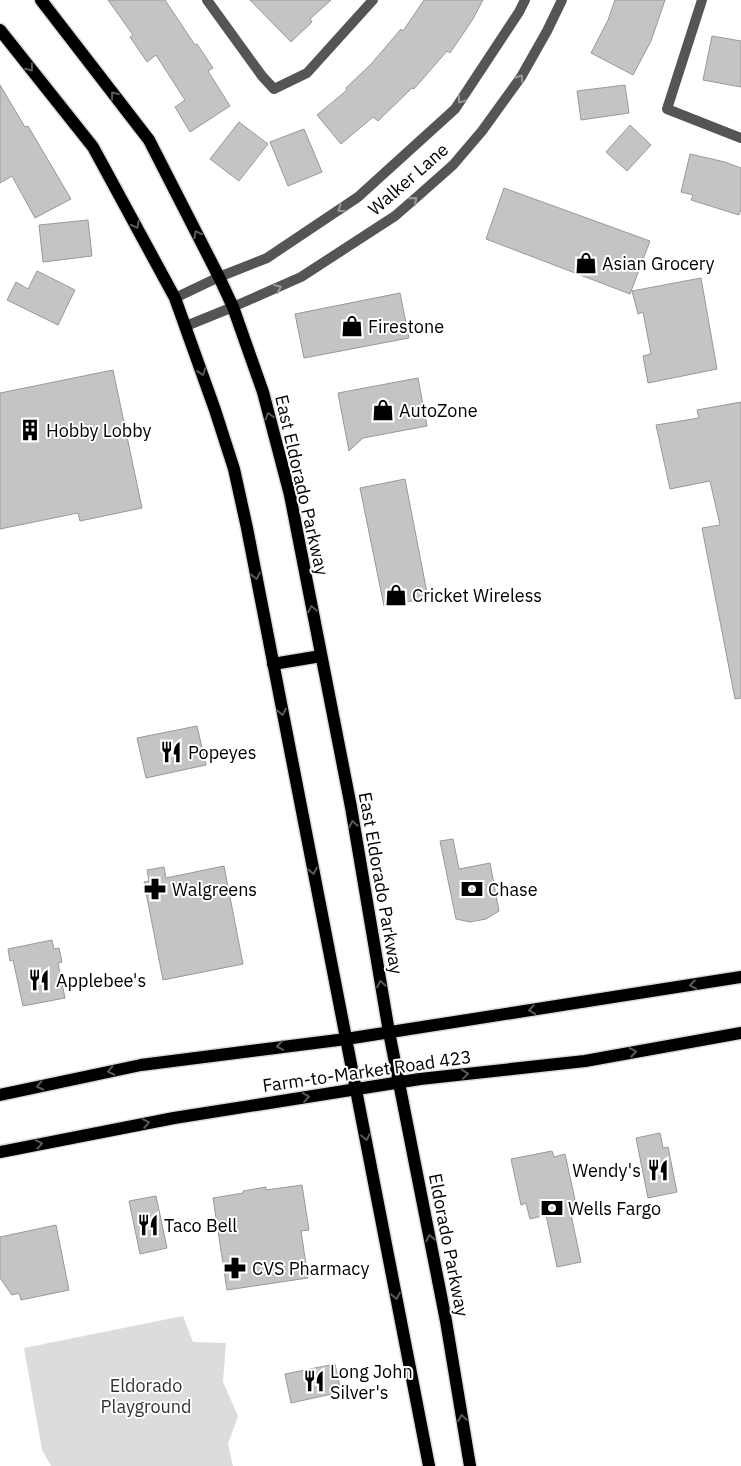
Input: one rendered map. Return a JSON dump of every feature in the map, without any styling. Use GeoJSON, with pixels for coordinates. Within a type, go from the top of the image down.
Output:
{"type":"FeatureCollection","features":[{"type":"Feature","properties":{"kind":"main road","name":"East Eldorado Parkway"},"geometry":{"type":"LineString","coordinates":[[41,0],[149,140],[220,277],[233,307],[263,392],[290,495],[350,807],[390,1032]]}},
{"type":"Feature","properties":{"kind":"main road"},"geometry":{"type":"LineString","coordinates":[[0,30],[93,147],[175,298],[216,410],[234,469],[429,1466]]}},
{"type":"Feature","properties":{"kind":"main road"},"geometry":{"type":"LineString","coordinates":[[273,664],[321,656]]}},
{"type":"Feature","properties":{"kind":"main road","name":"Farm-to-Market Road 423"},"geometry":{"type":"LineString","coordinates":[[0,1095],[141,1065],[346,1039],[741,977]]}},
{"type":"Feature","properties":{"kind":"main road","name":"Eldorado Parkway"},"geometry":{"type":"LineString","coordinates":[[390,1032],[446,1321],[470,1466]]}},
{"type":"Feature","properties":{"kind":"main road","name":"Farm-to-Market Road 423"},"geometry":{"type":"LineString","coordinates":[[0,1152],[174,1118],[399,1083],[585,1061],[741,1033]]}},
{"type":"Feature","properties":{"kind":"street"},"geometry":{"type":"LineString","coordinates":[[207,0],[262,76],[274,89],[307,73],[373,0]]}},
{"type":"Feature","properties":{"kind":"street","name":"Walker Lane"},"geometry":{"type":"LineString","coordinates":[[175,298],[267,258],[358,197],[455,109],[525,0]]}},
{"type":"Feature","properties":{"kind":"street","name":"Walker Lane"},"geometry":{"type":"LineString","coordinates":[[186,326],[301,277],[395,216],[452,165],[482,131],[521,77],[562,0]]}},
{"type":"Feature","properties":{"kind":"street"},"geometry":{"type":"LineString","coordinates":[[702,0],[667,109],[741,138]]}},
{"type":"Feature","properties":{"kind":"green space","name":"Eldorado Playground"},"geometry":{"type":"Polygon","coordinates":[[[183,1316],[193,1342],[226,1343],[223,1382],[238,1416],[228,1444],[233,1466],[51,1466],[42,1450],[24,1348],[183,1316]]]}},
{"type":"Feature","properties":{"kind":"building"},"geometry":{"type":"Polygon","coordinates":[[[108,0],[165,0],[213,68],[208,71],[230,106],[190,132],[175,107],[185,100],[156,55],[147,62],[130,37],[133,35],[108,0]]]}},
{"type":"Feature","properties":{"kind":"building"},"geometry":{"type":"Polygon","coordinates":[[[250,0],[331,0],[310,19],[312,22],[291,42],[250,0]]]}},
{"type":"Feature","properties":{"kind":"building"},"geometry":{"type":"Polygon","coordinates":[[[424,0],[483,0],[473,19],[450,53],[447,51],[414,89],[412,88],[378,121],[373,117],[341,144],[317,115],[347,90],[346,88],[372,63],[401,29],[403,31],[424,0]]]}},
{"type":"Feature","properties":{"kind":"building"},"geometry":{"type":"Polygon","coordinates":[[[615,0],[665,0],[651,41],[633,75],[591,53],[608,20],[615,0]]]}},
{"type":"Feature","properties":{"kind":"building"},"geometry":{"type":"Polygon","coordinates":[[[712,36],[741,41],[741,87],[703,80],[712,36]]]}},
{"type":"Feature","properties":{"kind":"building"},"geometry":{"type":"Polygon","coordinates":[[[0,85],[25,127],[28,126],[71,199],[35,218],[12,176],[0,183],[0,85]]]}},
{"type":"Feature","properties":{"kind":"building"},"geometry":{"type":"Polygon","coordinates":[[[625,85],[629,113],[581,120],[577,91],[625,85]]]}},
{"type":"Feature","properties":{"kind":"building"},"geometry":{"type":"Polygon","coordinates":[[[239,122],[268,144],[239,181],[210,159],[239,122]]]}},
{"type":"Feature","properties":{"kind":"building"},"geometry":{"type":"Polygon","coordinates":[[[630,125],[651,145],[627,171],[606,152],[630,125]]]}},
{"type":"Feature","properties":{"kind":"building"},"geometry":{"type":"Polygon","coordinates":[[[304,129],[322,172],[288,186],[270,142],[304,129]]]}},
{"type":"Feature","properties":{"kind":"building"},"geometry":{"type":"Polygon","coordinates":[[[690,154],[725,162],[741,168],[741,209],[739,215],[691,200],[693,195],[681,192],[690,154]]]}},
{"type":"Feature","properties":{"kind":"building"},"geometry":{"type":"Polygon","coordinates":[[[504,188],[650,241],[630,294],[486,239],[504,188]]]}},
{"type":"Feature","properties":{"kind":"building"},"geometry":{"type":"Polygon","coordinates":[[[88,220],[92,256],[43,262],[39,225],[88,220]]]}},
{"type":"Feature","properties":{"kind":"building"},"geometry":{"type":"Polygon","coordinates":[[[37,271],[75,290],[58,325],[7,300],[16,282],[28,289],[37,271]]]}},
{"type":"Feature","properties":{"kind":"building"},"geometry":{"type":"Polygon","coordinates":[[[701,278],[717,369],[648,383],[643,356],[651,354],[643,312],[638,314],[632,291],[701,278]]]}},
{"type":"Feature","properties":{"kind":"building","name":"Firestone"},"geometry":{"type":"Polygon","coordinates":[[[400,293],[409,338],[304,358],[295,314],[400,293]]]}},
{"type":"Feature","properties":{"kind":"building"},"geometry":{"type":"Polygon","coordinates":[[[113,370],[142,508],[80,521],[78,513],[0,529],[0,393],[113,370]]]}},
{"type":"Feature","properties":{"kind":"building","name":"AutoZone"},"geometry":{"type":"Polygon","coordinates":[[[418,378],[427,426],[363,438],[349,451],[338,393],[418,378]]]}},
{"type":"Feature","properties":{"kind":"building"},"geometry":{"type":"Polygon","coordinates":[[[741,402],[741,698],[735,699],[702,528],[720,525],[710,481],[670,489],[656,425],[699,418],[697,410],[741,402]]]}},
{"type":"Feature","properties":{"kind":"building"},"geometry":{"type":"Polygon","coordinates":[[[405,479],[428,598],[384,606],[360,488],[405,479]]]}},
{"type":"Feature","properties":{"kind":"building","name":"Popeyes"},"geometry":{"type":"Polygon","coordinates":[[[197,726],[206,765],[146,778],[137,738],[197,726]]]}},
{"type":"Feature","properties":{"kind":"building","name":"Chase"},"geometry":{"type":"Polygon","coordinates":[[[453,839],[459,869],[490,863],[499,911],[486,919],[470,922],[456,919],[440,841],[453,839]]]}},
{"type":"Feature","properties":{"kind":"building","name":"Walgreens"},"geometry":{"type":"Polygon","coordinates":[[[224,866],[243,964],[163,980],[144,882],[149,881],[147,870],[164,867],[166,878],[224,866]]]}},
{"type":"Feature","properties":{"kind":"building","name":"Applebee's"},"geometry":{"type":"Polygon","coordinates":[[[52,940],[54,949],[59,948],[62,962],[58,963],[65,998],[23,1006],[13,960],[10,961],[8,949],[52,940]]]}},
{"type":"Feature","properties":{"kind":"building","name":"Wendy's"},"geometry":{"type":"Polygon","coordinates":[[[660,1133],[663,1148],[668,1147],[677,1192],[648,1198],[636,1138],[660,1133]]]}},
{"type":"Feature","properties":{"kind":"building","name":"Wells Fargo"},"geometry":{"type":"Polygon","coordinates":[[[552,1151],[554,1157],[565,1154],[577,1209],[570,1210],[581,1262],[557,1267],[546,1215],[530,1219],[526,1203],[521,1205],[511,1159],[552,1151]]]}},
{"type":"Feature","properties":{"kind":"building","name":"CVS Pharmacy"},"geometry":{"type":"Polygon","coordinates":[[[302,1185],[309,1230],[301,1231],[308,1278],[227,1290],[213,1198],[266,1187],[266,1190],[302,1185]]]}},
{"type":"Feature","properties":{"kind":"building","name":"Taco Bell"},"geometry":{"type":"Polygon","coordinates":[[[156,1196],[167,1248],[140,1254],[129,1201],[156,1196]]]}},
{"type":"Feature","properties":{"kind":"building"},"geometry":{"type":"Polygon","coordinates":[[[56,1225],[69,1290],[21,1300],[19,1293],[12,1295],[0,1278],[0,1237],[56,1225]]]}},
{"type":"Feature","properties":{"kind":"building"},"geometry":{"type":"Polygon","coordinates":[[[335,1364],[341,1392],[291,1403],[285,1374],[335,1364]]]}},
{"type":"Feature","properties":{"kind":"place","name":"Asian Grocery"},"geometry":{"type":"Point","coordinates":[586,263]}},
{"type":"Feature","properties":{"kind":"place","name":"Firestone"},"geometry":{"type":"Point","coordinates":[352,326]}},
{"type":"Feature","properties":{"kind":"place","name":"AutoZone"},"geometry":{"type":"Point","coordinates":[383,410]}},
{"type":"Feature","properties":{"kind":"place","name":"Hobby Lobby"},"geometry":{"type":"Point","coordinates":[30,430]}},
{"type":"Feature","properties":{"kind":"place","name":"Cricket Wireless"},"geometry":{"type":"Point","coordinates":[396,595]}},
{"type":"Feature","properties":{"kind":"place","name":"Popeyes"},"geometry":{"type":"Point","coordinates":[171,752]}},
{"type":"Feature","properties":{"kind":"place","name":"Walgreens"},"geometry":{"type":"Point","coordinates":[155,889]}},
{"type":"Feature","properties":{"kind":"place","name":"Chase"},"geometry":{"type":"Point","coordinates":[472,889]}},
{"type":"Feature","properties":{"kind":"place","name":"Applebee's"},"geometry":{"type":"Point","coordinates":[39,980]}},
{"type":"Feature","properties":{"kind":"place","name":"Wendy's"},"geometry":{"type":"Point","coordinates":[658,1170]}},
{"type":"Feature","properties":{"kind":"place","name":"Wells Fargo"},"geometry":{"type":"Point","coordinates":[552,1208]}},
{"type":"Feature","properties":{"kind":"place","name":"Taco Bell"},"geometry":{"type":"Point","coordinates":[148,1225]}},
{"type":"Feature","properties":{"kind":"place","name":"CVS Pharmacy"},"geometry":{"type":"Point","coordinates":[235,1268]}},
{"type":"Feature","properties":{"kind":"place","name":"Long John Silver's"},"geometry":{"type":"Point","coordinates":[314,1381]}}]}
